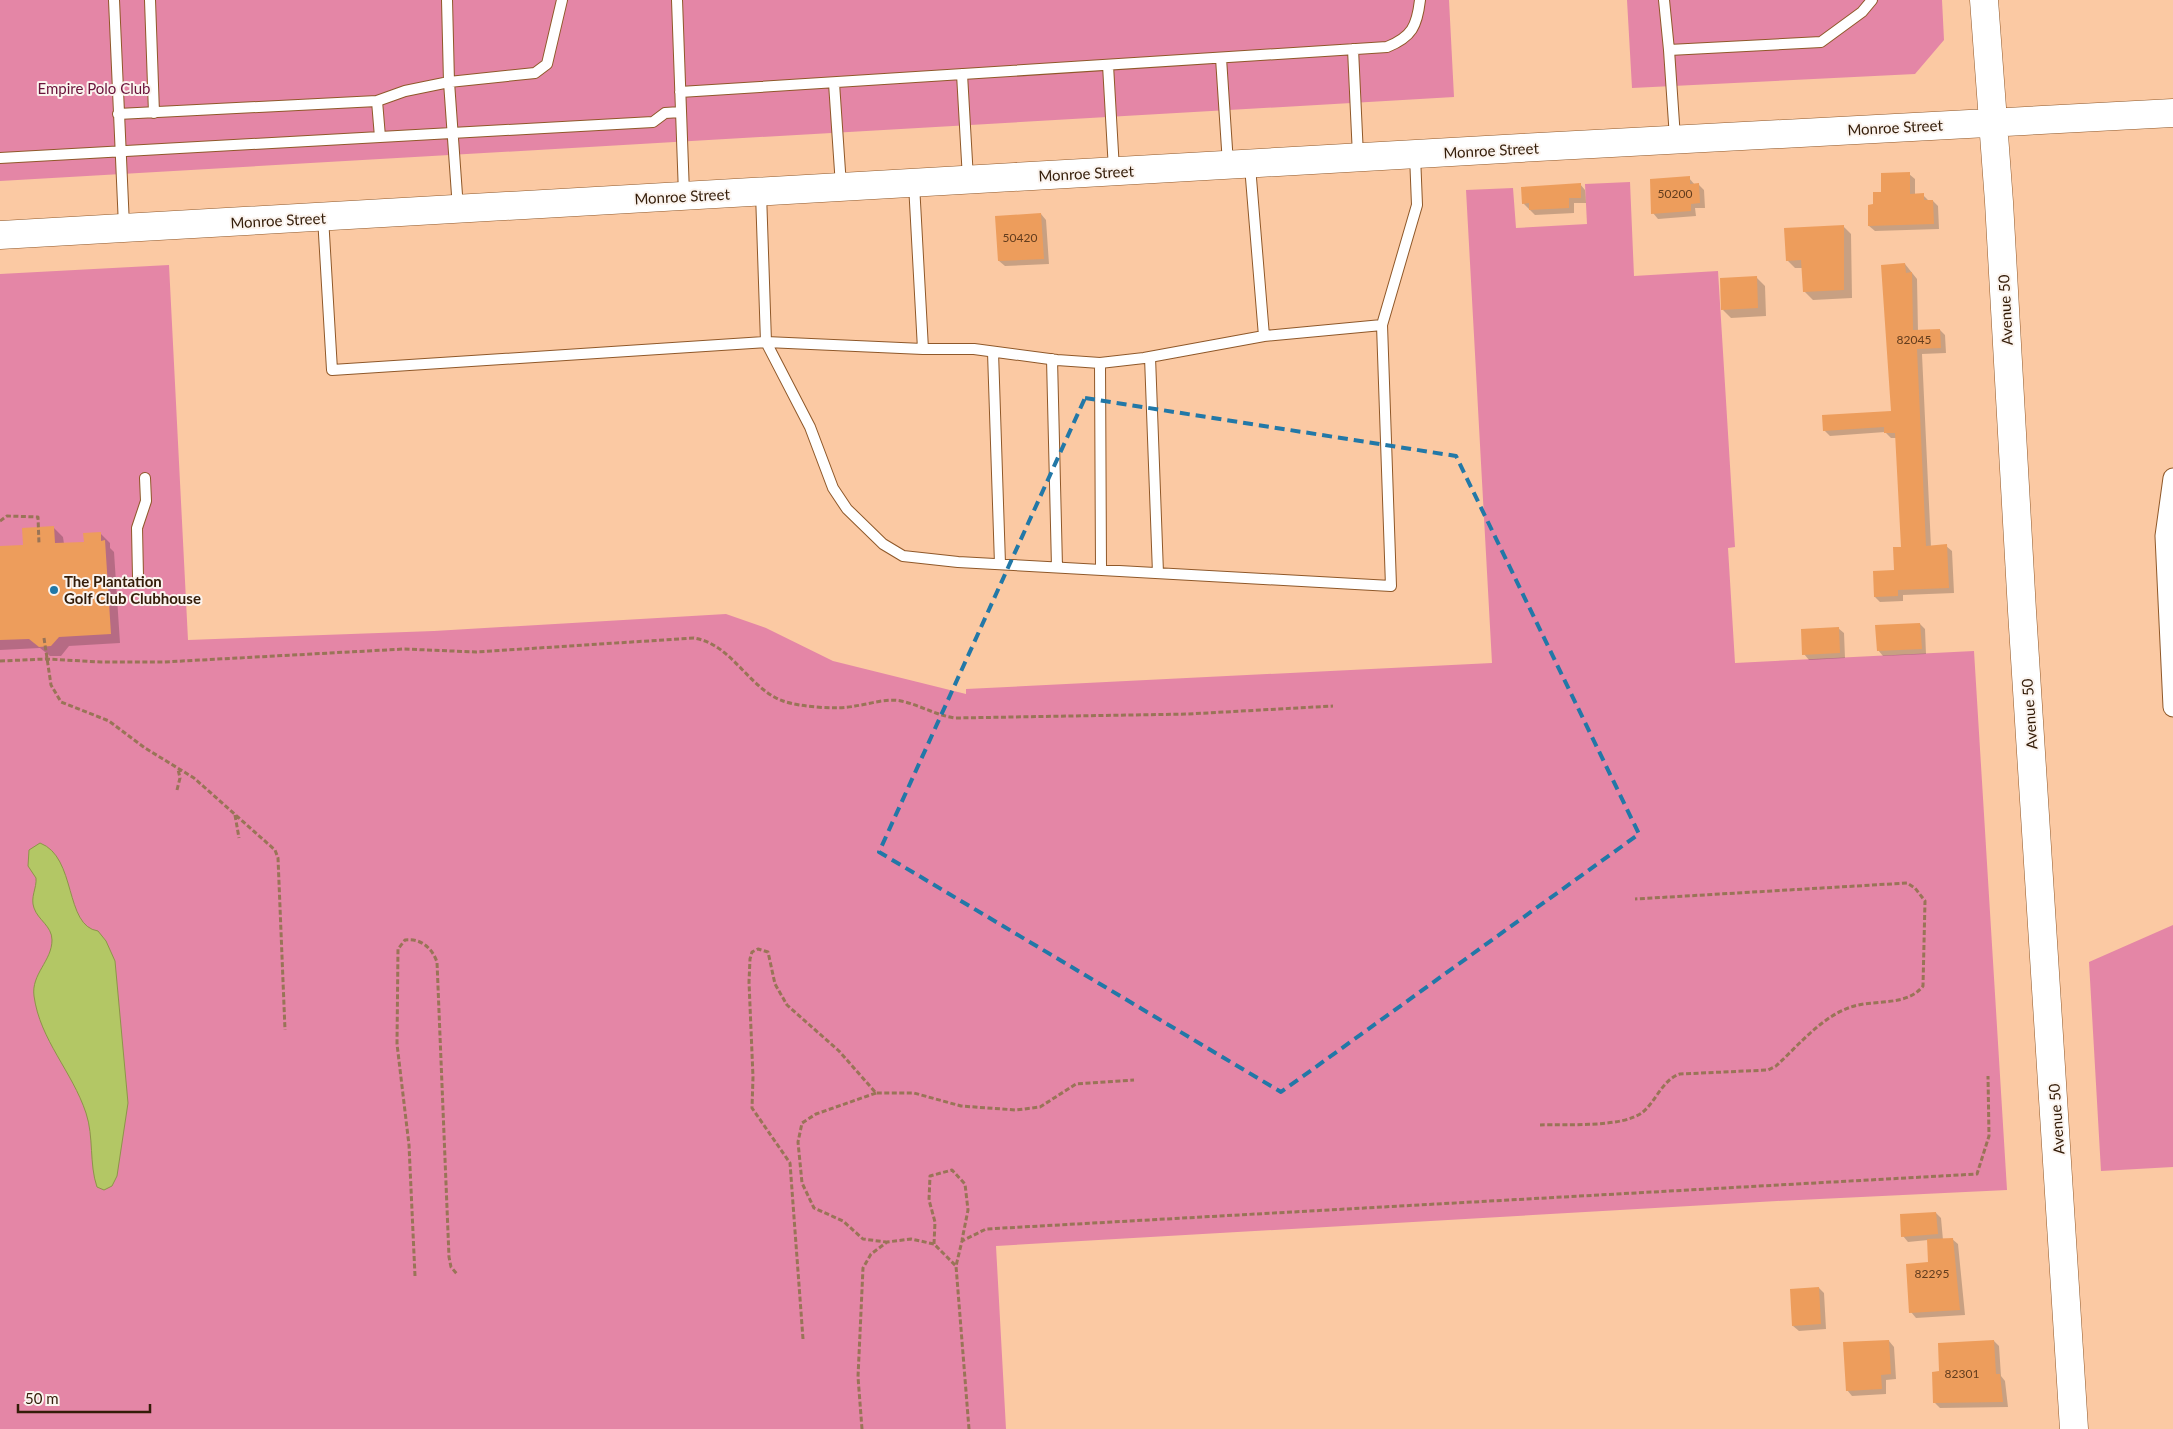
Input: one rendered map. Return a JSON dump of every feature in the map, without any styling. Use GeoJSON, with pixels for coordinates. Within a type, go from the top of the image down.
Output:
{"type":"FeatureCollection","features":[{"type":"Feature","properties":{"kind":"main road","name":"Avenue 50"},"geometry":{"type":"LineString","coordinates":[[1984,0],[2074,1429]]}},
{"type":"Feature","properties":{"kind":"main road","name":"Monroe Street"},"geometry":{"type":"LineString","coordinates":[[0,236],[1676,139],[2173,113]]}},
{"type":"Feature","properties":{"kind":"street"},"geometry":{"type":"LineString","coordinates":[[2173,478],[2167,509],[2173,707]]}},
{"type":"Feature","properties":{"kind":"lane"},"geometry":{"type":"LineString","coordinates":[[114,0],[124,228]]}},
{"type":"Feature","properties":{"kind":"lane"},"geometry":{"type":"LineString","coordinates":[[150,0],[154,113]]}},
{"type":"Feature","properties":{"kind":"lane"},"geometry":{"type":"LineString","coordinates":[[447,0],[449,82],[458,209]]}},
{"type":"Feature","properties":{"kind":"lane"},"geometry":{"type":"LineString","coordinates":[[118,114],[377,101],[405,90],[449,82],[535,73],[547,64],[562,0]]}},
{"type":"Feature","properties":{"kind":"lane"},"geometry":{"type":"LineString","coordinates":[[677,0],[684,196]]}},
{"type":"Feature","properties":{"kind":"lane"},"geometry":{"type":"LineString","coordinates":[[680,92],[1387,47],[1404,40],[1418,20],[1420,0]]}},
{"type":"Feature","properties":{"kind":"lane"},"geometry":{"type":"LineString","coordinates":[[1664,0],[1676,139]]}},
{"type":"Feature","properties":{"kind":"lane"},"geometry":{"type":"LineString","coordinates":[[1669,50],[1821,42],[1862,12],[1872,0]]}},
{"type":"Feature","properties":{"kind":"lane"},"geometry":{"type":"LineString","coordinates":[[1353,50],[1358,157]]}},
{"type":"Feature","properties":{"kind":"lane"},"geometry":{"type":"LineString","coordinates":[[1221,58],[1239,164],[1264,336]]}},
{"type":"Feature","properties":{"kind":"lane"},"geometry":{"type":"LineString","coordinates":[[1108,65],[1114,171]]}},
{"type":"Feature","properties":{"kind":"lane"},"geometry":{"type":"LineString","coordinates":[[962,74],[968,180]]}},
{"type":"Feature","properties":{"kind":"lane"},"geometry":{"type":"LineString","coordinates":[[834,83],[841,187]]}},
{"type":"Feature","properties":{"kind":"lane"},"geometry":{"type":"LineString","coordinates":[[377,101],[380,137]]}},
{"type":"Feature","properties":{"kind":"lane"},"geometry":{"type":"LineString","coordinates":[[0,158],[653,122],[665,113],[681,112]]}},
{"type":"Feature","properties":{"kind":"lane"},"geometry":{"type":"LineString","coordinates":[[761,192],[766,342],[810,427],[833,488],[847,510],[883,544],[903,556],[1000,564],[1392,586],[1382,325],[1417,205],[1414,154]]}},
{"type":"Feature","properties":{"kind":"lane"},"geometry":{"type":"LineString","coordinates":[[914,183],[923,349]]}},
{"type":"Feature","properties":{"kind":"lane"},"geometry":{"type":"LineString","coordinates":[[323,217],[332,370],[766,342],[923,349],[974,349],[1052,360],[1100,363],[1150,357],[1264,336],[1382,325]]}},
{"type":"Feature","properties":{"kind":"lane"},"geometry":{"type":"LineString","coordinates":[[993,352],[1000,564]]}},
{"type":"Feature","properties":{"kind":"lane"},"geometry":{"type":"LineString","coordinates":[[1150,357],[1158,573]]}},
{"type":"Feature","properties":{"kind":"lane"},"geometry":{"type":"LineString","coordinates":[[1052,360],[1056,567]]}},
{"type":"Feature","properties":{"kind":"lane"},"geometry":{"type":"LineString","coordinates":[[1100,363],[1100,569]]}},
{"type":"Feature","properties":{"kind":"lane"},"geometry":{"type":"LineString","coordinates":[[138,577],[137,528],[146,501],[145,478]]}},
{"type":"Feature","properties":{"kind":"path"},"geometry":{"type":"LineString","coordinates":[[0,521],[7,516],[38,517],[39,544]]}},
{"type":"Feature","properties":{"kind":"path"},"geometry":{"type":"LineString","coordinates":[[44,638],[51,685],[61,702],[109,721],[146,748],[194,778],[269,843],[278,858],[285,1030]]}},
{"type":"Feature","properties":{"kind":"path"},"geometry":{"type":"LineString","coordinates":[[0,661],[46,659],[101,662],[164,662],[404,649],[476,652],[694,638],[706,640],[719,648],[774,697],[799,704],[841,707],[900,701],[938,716],[955,718],[1189,714],[1333,706]]}},
{"type":"Feature","properties":{"kind":"path"},"geometry":{"type":"LineString","coordinates":[[177,790],[180,778],[178,768]]}},
{"type":"Feature","properties":{"kind":"path"},"geometry":{"type":"LineString","coordinates":[[235,815],[239,838]]}},
{"type":"Feature","properties":{"kind":"path"},"geometry":{"type":"LineString","coordinates":[[1540,1125],[1615,1122],[1630,1119],[1642,1113],[1653,1102],[1671,1076],[1768,1070],[1776,1066],[1825,1020],[1837,1013],[1862,1004],[1913,996],[1923,986],[1925,902],[1916,888],[1907,883],[1635,899]]}},
{"type":"Feature","properties":{"kind":"path"},"geometry":{"type":"LineString","coordinates":[[414,1276],[409,1145],[397,1044],[400,989],[398,949],[405,940],[413,939],[427,946],[437,962],[449,1257],[451,1267],[457,1274]]}},
{"type":"Feature","properties":{"kind":"path"},"geometry":{"type":"LineString","coordinates":[[803,1339],[790,1163],[752,1108],[753,1077],[749,975],[752,952],[758,949],[768,952],[775,984],[787,1005],[839,1050],[876,1093]]}},
{"type":"Feature","properties":{"kind":"path"},"geometry":{"type":"LineString","coordinates":[[962,1241],[986,1229],[1977,1174],[1989,1136],[1988,1076]]}},
{"type":"Feature","properties":{"kind":"path"},"geometry":{"type":"LineString","coordinates":[[956,1266],[934,1244],[911,1239],[887,1242],[863,1239],[843,1221],[814,1208],[802,1183],[798,1142],[802,1124],[816,1114],[876,1093],[914,1093],[961,1106],[1016,1110],[1040,1107],[1076,1084],[1134,1080]]}},
{"type":"Feature","properties":{"kind":"path"},"geometry":{"type":"LineString","coordinates":[[934,1244],[935,1222],[929,1200],[930,1176],[952,1170],[965,1184],[968,1210],[956,1266],[970,1429]]}},
{"type":"Feature","properties":{"kind":"path"},"geometry":{"type":"LineString","coordinates":[[862,1429],[858,1376],[863,1268],[871,1254],[887,1242]]}},
{"type":"Feature","properties":{"kind":"highlighted area"},"geometry":{"type":"Polygon","coordinates":[[[1085,398],[1456,456],[1639,834],[1281,1092],[879,852],[1085,398]]]}},
{"type":"Feature","properties":{"kind":"green space","name":"Empire Polo Club"},"geometry":{"type":"Polygon","coordinates":[[[0,0],[1449,0],[1454,97],[0,181],[0,0]]]}},
{"type":"Feature","properties":{"kind":"green space"},"geometry":{"type":"Polygon","coordinates":[[[1627,0],[1942,0],[1944,40],[1915,74],[1632,88],[1627,0]]]}},
{"type":"Feature","properties":{"kind":"green space"},"geometry":{"type":"Polygon","coordinates":[[[1630,182],[1634,276],[1718,271],[1735,547],[1728,548],[1735,663],[1974,651],[2007,1190],[1777,1201],[996,1246],[1006,1429],[0,1429],[0,274],[169,265],[188,640],[434,631],[726,614],[766,628],[833,661],[966,694],[966,689],[1492,663],[1466,190],[1513,188],[1516,228],[1587,224],[1585,184],[1630,182]]]}},
{"type":"Feature","properties":{"kind":"green space"},"geometry":{"type":"Polygon","coordinates":[[[2173,925],[2173,1167],[2101,1171],[2089,962],[2173,925]]]}},
{"type":"Feature","properties":{"kind":"shaded area"},"geometry":{"type":"Polygon","coordinates":[[[40,843],[52,851],[60,862],[74,905],[80,917],[87,926],[98,931],[106,941],[115,961],[128,1103],[117,1176],[112,1186],[104,1190],[97,1187],[86,1113],[73,1083],[49,1041],[37,1012],[34,996],[38,974],[49,955],[52,940],[50,931],[34,908],[33,900],[36,878],[28,866],[29,850],[40,843]]]}},
{"type":"Feature","properties":{"kind":"building"},"geometry":{"type":"Polygon","coordinates":[[[1910,172],[1910,194],[1924,193],[1924,200],[1933,200],[1934,224],[1868,226],[1868,205],[1873,204],[1873,192],[1881,192],[1881,173],[1910,172]]]}},
{"type":"Feature","properties":{"kind":"building"},"geometry":{"type":"Polygon","coordinates":[[[1690,176],[1690,184],[1699,183],[1700,203],[1691,204],[1691,211],[1651,214],[1650,179],[1690,176]]]}},
{"type":"Feature","properties":{"kind":"building"},"geometry":{"type":"Polygon","coordinates":[[[1581,183],[1581,198],[1569,198],[1569,208],[1529,210],[1529,203],[1522,204],[1521,187],[1581,183]]]}},
{"type":"Feature","properties":{"kind":"building"},"geometry":{"type":"Polygon","coordinates":[[[1041,213],[1044,259],[998,261],[995,216],[1041,213]]]}},
{"type":"Feature","properties":{"kind":"building"},"geometry":{"type":"Polygon","coordinates":[[[1844,225],[1844,290],[1803,292],[1801,260],[1786,261],[1784,228],[1844,225]]]}},
{"type":"Feature","properties":{"kind":"building"},"geometry":{"type":"Polygon","coordinates":[[[1905,263],[1906,273],[1912,272],[1913,330],[1940,329],[1941,348],[1917,349],[1926,546],[1947,544],[1949,588],[1898,590],[1898,596],[1874,597],[1873,571],[1894,570],[1893,547],[1901,547],[1895,433],[1884,433],[1884,427],[1823,431],[1822,415],[1891,411],[1881,265],[1905,263]]]}},
{"type":"Feature","properties":{"kind":"building"},"geometry":{"type":"Polygon","coordinates":[[[1757,276],[1758,308],[1721,310],[1720,278],[1757,276]]]}},
{"type":"Feature","properties":{"kind":"building","name":"The Plantation Golf Club Clubhouse"},"geometry":{"type":"Polygon","coordinates":[[[54,526],[55,543],[84,542],[83,533],[101,532],[101,541],[105,540],[111,634],[59,637],[51,646],[39,647],[29,639],[0,640],[0,546],[23,545],[22,528],[54,526]]]}},
{"type":"Feature","properties":{"kind":"building"},"geometry":{"type":"Polygon","coordinates":[[[1920,623],[1922,649],[1877,651],[1875,625],[1920,623]]]}},
{"type":"Feature","properties":{"kind":"building"},"geometry":{"type":"Polygon","coordinates":[[[1839,627],[1840,653],[1802,655],[1801,629],[1839,627]]]}},
{"type":"Feature","properties":{"kind":"building"},"geometry":{"type":"Polygon","coordinates":[[[1936,1212],[1938,1234],[1901,1237],[1900,1214],[1936,1212]]]}},
{"type":"Feature","properties":{"kind":"building"},"geometry":{"type":"Polygon","coordinates":[[[1953,1238],[1960,1310],[1909,1313],[1906,1264],[1928,1262],[1927,1239],[1953,1238]]]}},
{"type":"Feature","properties":{"kind":"building"},"geometry":{"type":"Polygon","coordinates":[[[1819,1287],[1821,1324],[1792,1326],[1790,1289],[1819,1287]]]}},
{"type":"Feature","properties":{"kind":"building"},"geometry":{"type":"Polygon","coordinates":[[[1889,1340],[1891,1374],[1881,1375],[1882,1389],[1846,1391],[1843,1342],[1889,1340]]]}},
{"type":"Feature","properties":{"kind":"building"},"geometry":{"type":"Polygon","coordinates":[[[1994,1340],[1996,1374],[2000,1374],[2003,1402],[1933,1403],[1932,1372],[1939,1371],[1938,1343],[1994,1340]]]}},
{"type":"Feature","properties":{"kind":"place","name":"The Plantation Golf Club Clubhouse"},"geometry":{"type":"Point","coordinates":[54,590]}}]}
